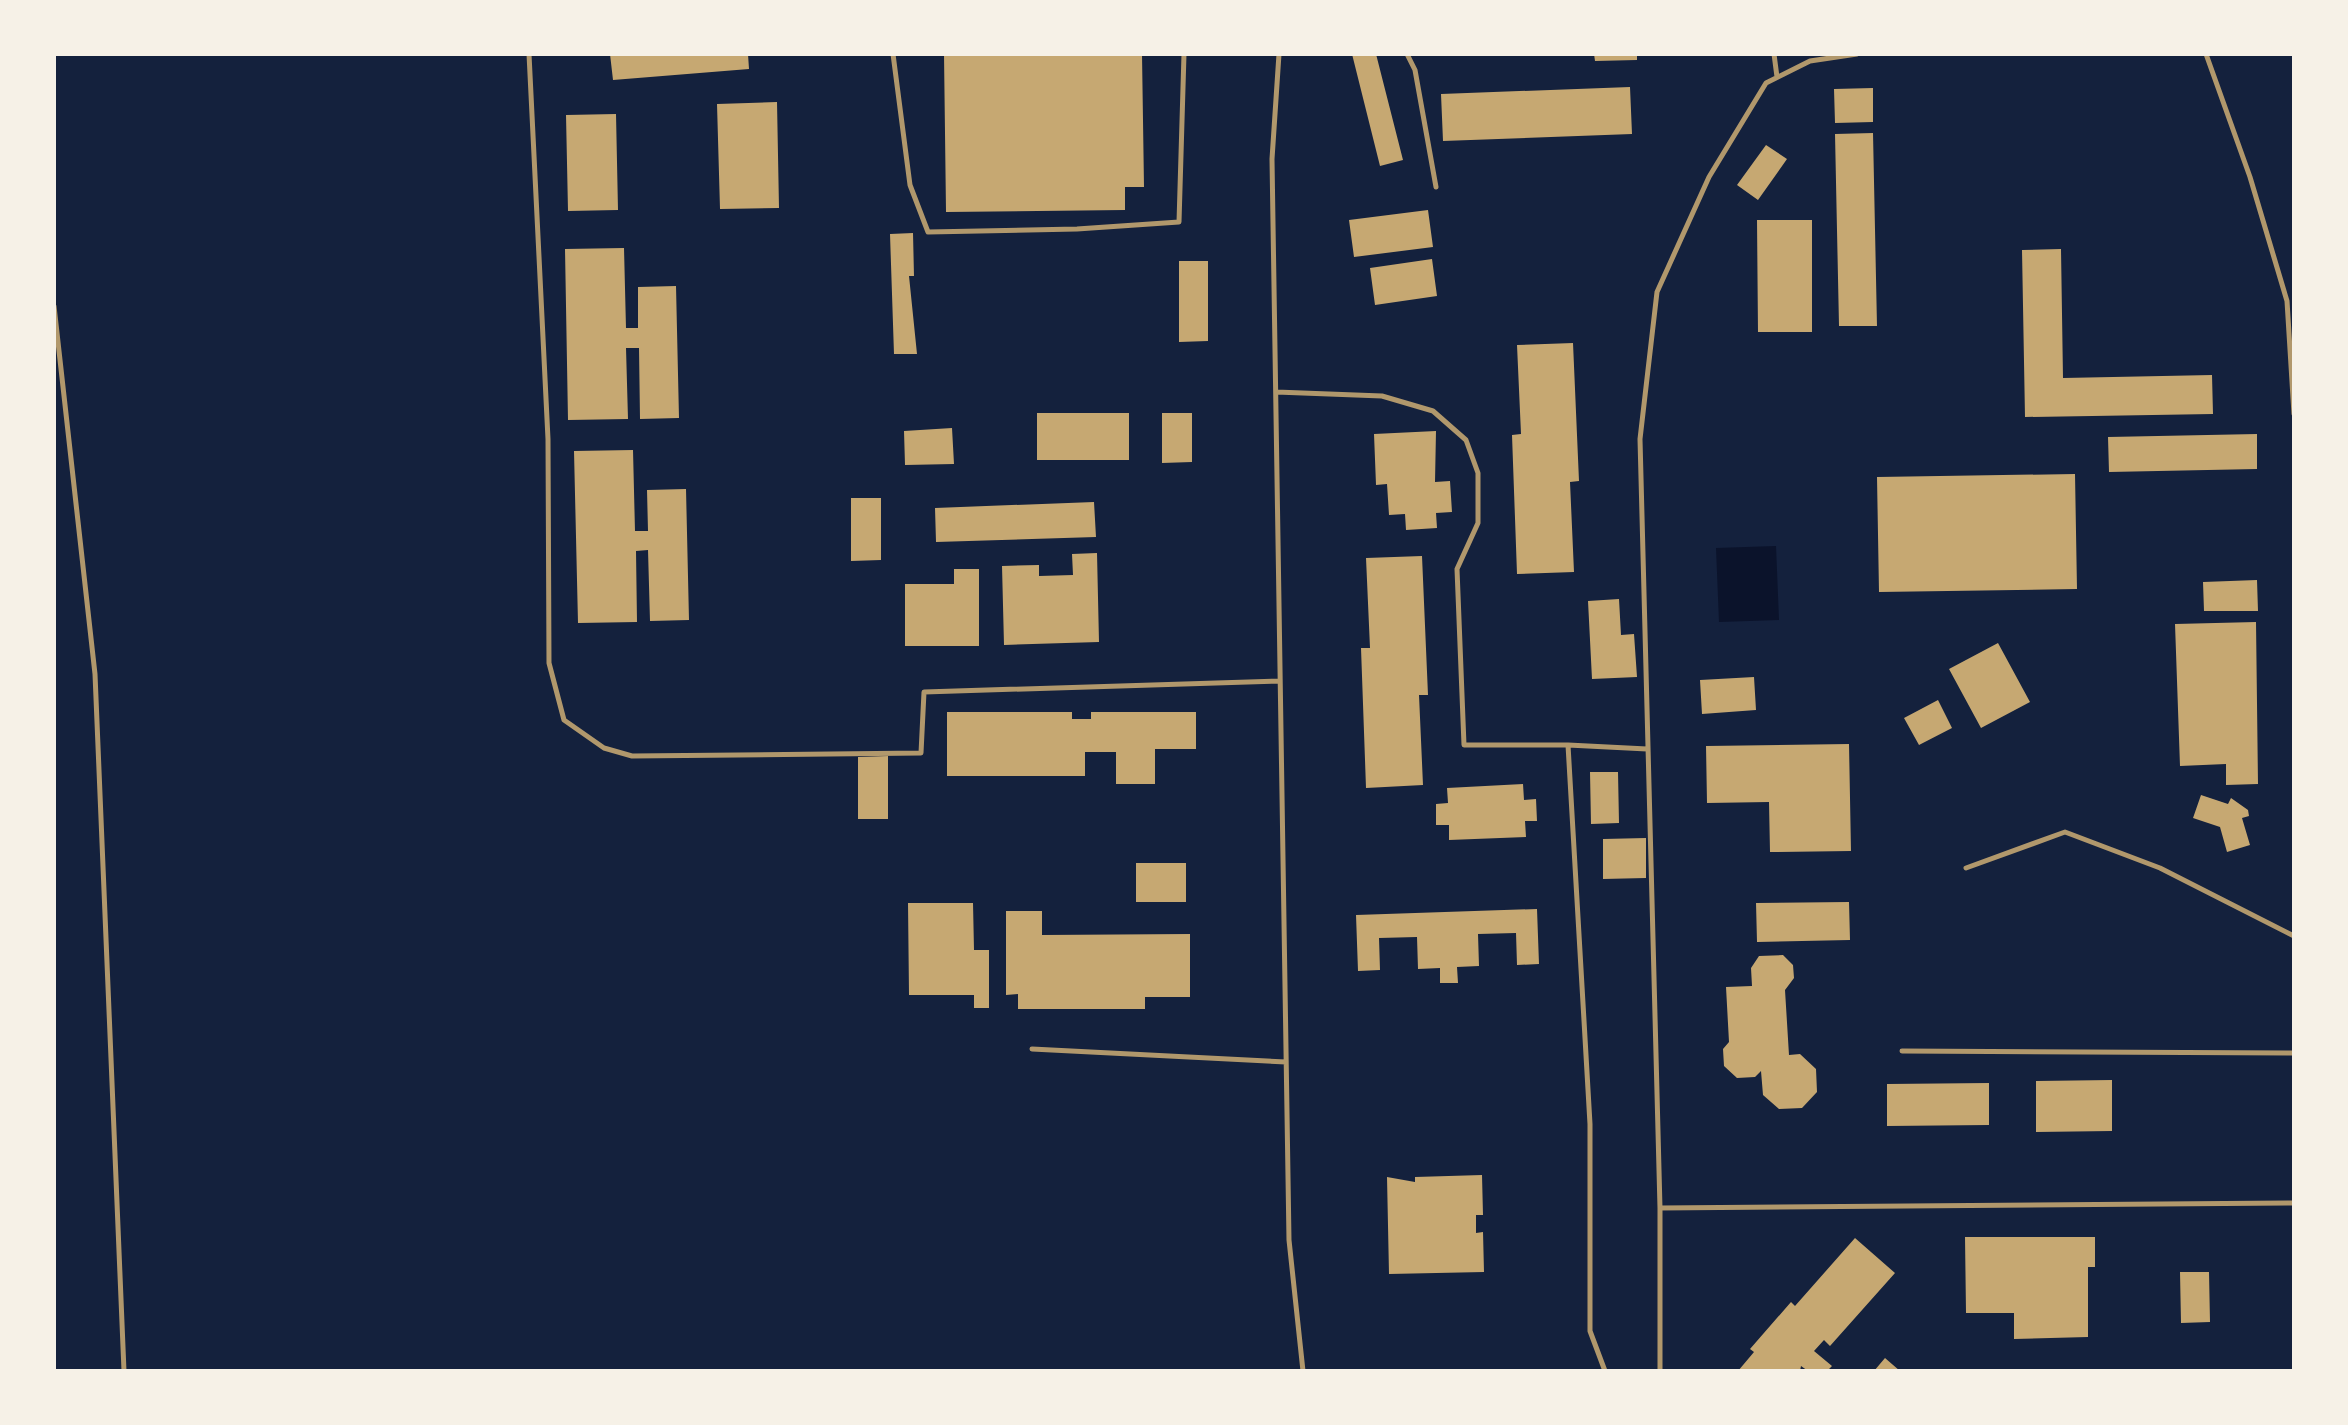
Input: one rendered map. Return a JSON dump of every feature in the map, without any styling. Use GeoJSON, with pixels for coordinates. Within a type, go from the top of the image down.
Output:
{"type":"FeatureCollection","features":[{"type":"Feature","properties":{"kind":"lane"},"geometry":{"type":"LineString","coordinates":[[529,54],[548,439],[549,663],[564,720],[604,748],[632,756],[921,753],[924,692],[1280,681]]}},
{"type":"Feature","properties":{"kind":"lane"},"geometry":{"type":"LineString","coordinates":[[893,54],[910,185],[928,232],[1077,229],[1179,222],[1184,54]]}},
{"type":"Feature","properties":{"kind":"lane"},"geometry":{"type":"LineString","coordinates":[[1279,54],[1272,159],[1289,1240],[1303,1371]]}},
{"type":"Feature","properties":{"kind":"lane"},"geometry":{"type":"LineString","coordinates":[[1407,54],[1415,70],[1436,187]]}},
{"type":"Feature","properties":{"kind":"lane"},"geometry":{"type":"LineString","coordinates":[[1774,54],[1777,77]]}},
{"type":"Feature","properties":{"kind":"lane"},"geometry":{"type":"LineString","coordinates":[[1660,1371],[1660,1208],[1640,439],[1657,292],[1709,177],[1766,83],[1810,61],[1857,54]]}},
{"type":"Feature","properties":{"kind":"lane"},"geometry":{"type":"LineString","coordinates":[[2206,54],[2250,177],[2287,301],[2294,414]]}},
{"type":"Feature","properties":{"kind":"lane"},"geometry":{"type":"LineString","coordinates":[[54,306],[95,674],[124,1371]]}},
{"type":"Feature","properties":{"kind":"lane"},"geometry":{"type":"LineString","coordinates":[[1275,392],[1382,396],[1433,411],[1466,440],[1478,473],[1478,523],[1457,569],[1464,745],[1647,749]]}},
{"type":"Feature","properties":{"kind":"lane"},"geometry":{"type":"LineString","coordinates":[[1568,745],[1590,1124],[1590,1331],[1605,1371]]}},
{"type":"Feature","properties":{"kind":"lane"},"geometry":{"type":"LineString","coordinates":[[1966,868],[2065,832],[2160,868],[2294,936]]}},
{"type":"Feature","properties":{"kind":"lane"},"geometry":{"type":"LineString","coordinates":[[1032,1049],[1286,1062]]}},
{"type":"Feature","properties":{"kind":"lane"},"geometry":{"type":"LineString","coordinates":[[1902,1051],[2294,1053]]}},
{"type":"Feature","properties":{"kind":"lane"},"geometry":{"type":"LineString","coordinates":[[1660,1208],[2294,1203]]}},
{"type":"Feature","properties":{"kind":"water"},"geometry":{"type":"Polygon","coordinates":[[[1776,546],[1779,620],[1719,622],[1716,548],[1776,546]]]}},
{"type":"Feature","properties":{"kind":"building"},"geometry":{"type":"Polygon","coordinates":[[[610,54],[748,54],[749,69],[613,80],[610,54]]]}},
{"type":"Feature","properties":{"kind":"building"},"geometry":{"type":"Polygon","coordinates":[[[944,54],[1142,54],[1144,187],[1125,187],[1125,210],[946,212],[944,54]]]}},
{"type":"Feature","properties":{"kind":"building"},"geometry":{"type":"Polygon","coordinates":[[[1352,54],[1376,54],[1403,160],[1380,166],[1352,54]]]}},
{"type":"Feature","properties":{"kind":"building"},"geometry":{"type":"Polygon","coordinates":[[[1594,54],[1637,54],[1637,60],[1595,61],[1594,54]]]}},
{"type":"Feature","properties":{"kind":"building"},"geometry":{"type":"Polygon","coordinates":[[[1630,87],[1632,134],[1443,141],[1441,94],[1630,87]]]}},
{"type":"Feature","properties":{"kind":"building"},"geometry":{"type":"Polygon","coordinates":[[[1873,88],[1873,122],[1835,123],[1834,89],[1873,88]]]}},
{"type":"Feature","properties":{"kind":"building"},"geometry":{"type":"Polygon","coordinates":[[[777,102],[779,208],[720,209],[717,104],[777,102]]]}},
{"type":"Feature","properties":{"kind":"building"},"geometry":{"type":"Polygon","coordinates":[[[616,114],[618,210],[568,211],[566,115],[616,114]]]}},
{"type":"Feature","properties":{"kind":"building"},"geometry":{"type":"Polygon","coordinates":[[[1873,133],[1877,326],[1839,326],[1835,134],[1873,133]]]}},
{"type":"Feature","properties":{"kind":"building"},"geometry":{"type":"Polygon","coordinates":[[[1766,145],[1787,159],[1758,200],[1737,185],[1766,145]]]}},
{"type":"Feature","properties":{"kind":"building"},"geometry":{"type":"Polygon","coordinates":[[[1428,210],[1433,247],[1354,257],[1349,220],[1428,210]]]}},
{"type":"Feature","properties":{"kind":"building"},"geometry":{"type":"Polygon","coordinates":[[[1757,220],[1812,220],[1812,332],[1758,332],[1757,220]]]}},
{"type":"Feature","properties":{"kind":"building"},"geometry":{"type":"Polygon","coordinates":[[[913,233],[914,276],[909,276],[917,354],[894,354],[890,234],[913,233]]]}},
{"type":"Feature","properties":{"kind":"building"},"geometry":{"type":"Polygon","coordinates":[[[624,248],[626,328],[638,328],[638,287],[676,286],[679,418],[640,419],[639,348],[626,348],[628,419],[568,420],[565,249],[624,248]]]}},
{"type":"Feature","properties":{"kind":"building"},"geometry":{"type":"Polygon","coordinates":[[[2061,249],[2063,378],[2212,375],[2213,414],[2025,417],[2022,250],[2061,249]]]}},
{"type":"Feature","properties":{"kind":"building"},"geometry":{"type":"Polygon","coordinates":[[[1432,259],[1437,296],[1375,305],[1370,268],[1432,259]]]}},
{"type":"Feature","properties":{"kind":"building"},"geometry":{"type":"Polygon","coordinates":[[[1179,261],[1208,261],[1208,341],[1179,342],[1179,261]]]}},
{"type":"Feature","properties":{"kind":"building"},"geometry":{"type":"Polygon","coordinates":[[[1573,343],[1579,481],[1570,482],[1574,572],[1517,574],[1512,435],[1521,434],[1517,345],[1573,343]]]}},
{"type":"Feature","properties":{"kind":"building"},"geometry":{"type":"Polygon","coordinates":[[[1037,413],[1129,413],[1129,460],[1037,460],[1037,413]]]}},
{"type":"Feature","properties":{"kind":"building"},"geometry":{"type":"Polygon","coordinates":[[[1162,413],[1192,413],[1192,462],[1162,463],[1162,413]]]}},
{"type":"Feature","properties":{"kind":"building"},"geometry":{"type":"Polygon","coordinates":[[[952,428],[954,464],[905,465],[904,431],[952,428]]]}},
{"type":"Feature","properties":{"kind":"building"},"geometry":{"type":"Polygon","coordinates":[[[1436,431],[1435,482],[1450,481],[1452,512],[1436,513],[1437,528],[1406,530],[1405,514],[1389,515],[1387,484],[1376,485],[1374,434],[1436,431]]]}},
{"type":"Feature","properties":{"kind":"building"},"geometry":{"type":"Polygon","coordinates":[[[2257,434],[2257,469],[2109,472],[2108,437],[2257,434]]]}},
{"type":"Feature","properties":{"kind":"building"},"geometry":{"type":"Polygon","coordinates":[[[633,450],[635,531],[648,531],[647,490],[686,489],[689,620],[650,621],[648,550],[636,551],[637,622],[578,623],[574,451],[633,450]]]}},
{"type":"Feature","properties":{"kind":"building"},"geometry":{"type":"Polygon","coordinates":[[[2075,474],[2077,589],[1879,592],[1877,477],[2075,474]]]}},
{"type":"Feature","properties":{"kind":"building"},"geometry":{"type":"Polygon","coordinates":[[[851,498],[881,498],[881,560],[851,561],[851,498]]]}},
{"type":"Feature","properties":{"kind":"building"},"geometry":{"type":"Polygon","coordinates":[[[1094,502],[1096,537],[936,542],[935,508],[1094,502]]]}},
{"type":"Feature","properties":{"kind":"building"},"geometry":{"type":"Polygon","coordinates":[[[1097,553],[1099,642],[1004,645],[1002,566],[1039,565],[1039,576],[1073,575],[1072,554],[1097,553]]]}},
{"type":"Feature","properties":{"kind":"building"},"geometry":{"type":"Polygon","coordinates":[[[1422,556],[1428,695],[1419,695],[1423,785],[1366,788],[1361,648],[1370,648],[1366,558],[1422,556]]]}},
{"type":"Feature","properties":{"kind":"building"},"geometry":{"type":"Polygon","coordinates":[[[954,569],[979,569],[979,646],[905,646],[905,584],[954,584],[954,569]]]}},
{"type":"Feature","properties":{"kind":"building"},"geometry":{"type":"Polygon","coordinates":[[[2257,580],[2258,611],[2204,611],[2203,582],[2257,580]]]}},
{"type":"Feature","properties":{"kind":"building"},"geometry":{"type":"Polygon","coordinates":[[[1619,599],[1621,635],[1634,634],[1637,677],[1592,679],[1588,601],[1619,599]]]}},
{"type":"Feature","properties":{"kind":"building"},"geometry":{"type":"Polygon","coordinates":[[[2256,622],[2258,784],[2226,785],[2226,764],[2180,766],[2175,624],[2256,622]]]}},
{"type":"Feature","properties":{"kind":"building"},"geometry":{"type":"Polygon","coordinates":[[[1998,643],[2030,702],[1981,728],[1949,669],[1998,643]]]}},
{"type":"Feature","properties":{"kind":"building"},"geometry":{"type":"Polygon","coordinates":[[[1754,677],[1756,710],[1702,714],[1700,680],[1754,677]]]}},
{"type":"Feature","properties":{"kind":"building"},"geometry":{"type":"Polygon","coordinates":[[[1938,700],[1952,728],[1919,745],[1904,718],[1938,700]]]}},
{"type":"Feature","properties":{"kind":"building"},"geometry":{"type":"Polygon","coordinates":[[[947,712],[1072,712],[1072,719],[1091,719],[1091,712],[1196,712],[1196,749],[1155,749],[1155,784],[1116,784],[1116,752],[1085,752],[1085,776],[947,776],[947,712]]]}},
{"type":"Feature","properties":{"kind":"building"},"geometry":{"type":"Polygon","coordinates":[[[1849,744],[1851,851],[1770,852],[1769,802],[1707,803],[1706,746],[1849,744]]]}},
{"type":"Feature","properties":{"kind":"building"},"geometry":{"type":"Polygon","coordinates":[[[888,756],[888,819],[858,819],[858,757],[888,756]]]}},
{"type":"Feature","properties":{"kind":"building"},"geometry":{"type":"Polygon","coordinates":[[[1590,772],[1618,772],[1619,823],[1591,824],[1590,772]]]}},
{"type":"Feature","properties":{"kind":"building"},"geometry":{"type":"Polygon","coordinates":[[[1523,784],[1524,800],[1536,799],[1537,821],[1525,821],[1526,837],[1449,840],[1449,825],[1436,825],[1436,804],[1448,803],[1447,788],[1523,784]]]}},
{"type":"Feature","properties":{"kind":"building"},"geometry":{"type":"Polygon","coordinates":[[[2201,795],[2228,804],[2231,798],[2248,810],[2249,816],[2242,818],[2250,845],[2227,852],[2220,827],[2193,818],[2201,795]]]}},
{"type":"Feature","properties":{"kind":"building"},"geometry":{"type":"Polygon","coordinates":[[[1646,838],[1646,878],[1603,879],[1603,839],[1646,838]]]}},
{"type":"Feature","properties":{"kind":"building"},"geometry":{"type":"Polygon","coordinates":[[[1136,863],[1186,863],[1186,902],[1136,902],[1136,863]]]}},
{"type":"Feature","properties":{"kind":"building"},"geometry":{"type":"Polygon","coordinates":[[[1849,902],[1850,940],[1757,942],[1756,903],[1849,902]]]}},
{"type":"Feature","properties":{"kind":"building"},"geometry":{"type":"Polygon","coordinates":[[[908,903],[973,903],[974,950],[989,950],[989,1008],[974,1008],[974,995],[909,995],[908,903]]]}},
{"type":"Feature","properties":{"kind":"building"},"geometry":{"type":"Polygon","coordinates":[[[1537,909],[1539,964],[1517,965],[1516,933],[1478,934],[1479,966],[1457,967],[1458,983],[1440,983],[1440,968],[1418,969],[1417,937],[1379,938],[1380,970],[1358,971],[1356,915],[1537,909]]]}},
{"type":"Feature","properties":{"kind":"building"},"geometry":{"type":"Polygon","coordinates":[[[1006,911],[1042,911],[1042,935],[1190,934],[1190,997],[1145,997],[1145,1009],[1018,1009],[1018,994],[1006,995],[1006,911]]]}},
{"type":"Feature","properties":{"kind":"building"},"geometry":{"type":"Polygon","coordinates":[[[1783,955],[1793,965],[1794,978],[1785,990],[1789,1055],[1800,1054],[1816,1069],[1817,1092],[1802,1108],[1779,1109],[1763,1095],[1761,1071],[1755,1077],[1737,1078],[1724,1066],[1723,1049],[1729,1042],[1726,987],[1752,986],[1751,968],[1759,956],[1783,955]]]}},
{"type":"Feature","properties":{"kind":"building"},"geometry":{"type":"Polygon","coordinates":[[[2112,1080],[2112,1131],[2036,1132],[2036,1081],[2112,1080]]]}},
{"type":"Feature","properties":{"kind":"building"},"geometry":{"type":"Polygon","coordinates":[[[1989,1083],[1989,1125],[1887,1126],[1887,1084],[1989,1083]]]}},
{"type":"Feature","properties":{"kind":"building"},"geometry":{"type":"Polygon","coordinates":[[[1482,1175],[1483,1215],[1476,1215],[1476,1233],[1483,1232],[1484,1272],[1389,1274],[1387,1177],[1415,1182],[1415,1177],[1482,1175]]]}},
{"type":"Feature","properties":{"kind":"building"},"geometry":{"type":"Polygon","coordinates":[[[1965,1237],[2095,1237],[2095,1267],[2088,1267],[2088,1337],[2014,1339],[2014,1313],[1966,1313],[1965,1237]]]}},
{"type":"Feature","properties":{"kind":"building"},"geometry":{"type":"Polygon","coordinates":[[[1855,1238],[1895,1273],[1830,1346],[1824,1340],[1814,1351],[1832,1366],[1827,1371],[1808,1371],[1801,1366],[1800,1371],[1738,1371],[1754,1352],[1750,1349],[1791,1302],[1795,1306],[1855,1238]]]}},
{"type":"Feature","properties":{"kind":"building"},"geometry":{"type":"Polygon","coordinates":[[[2180,1272],[2209,1272],[2210,1322],[2181,1323],[2180,1272]]]}},
{"type":"Feature","properties":{"kind":"building"},"geometry":{"type":"Polygon","coordinates":[[[1885,1358],[1900,1371],[1874,1371],[1885,1358]]]}}]}
